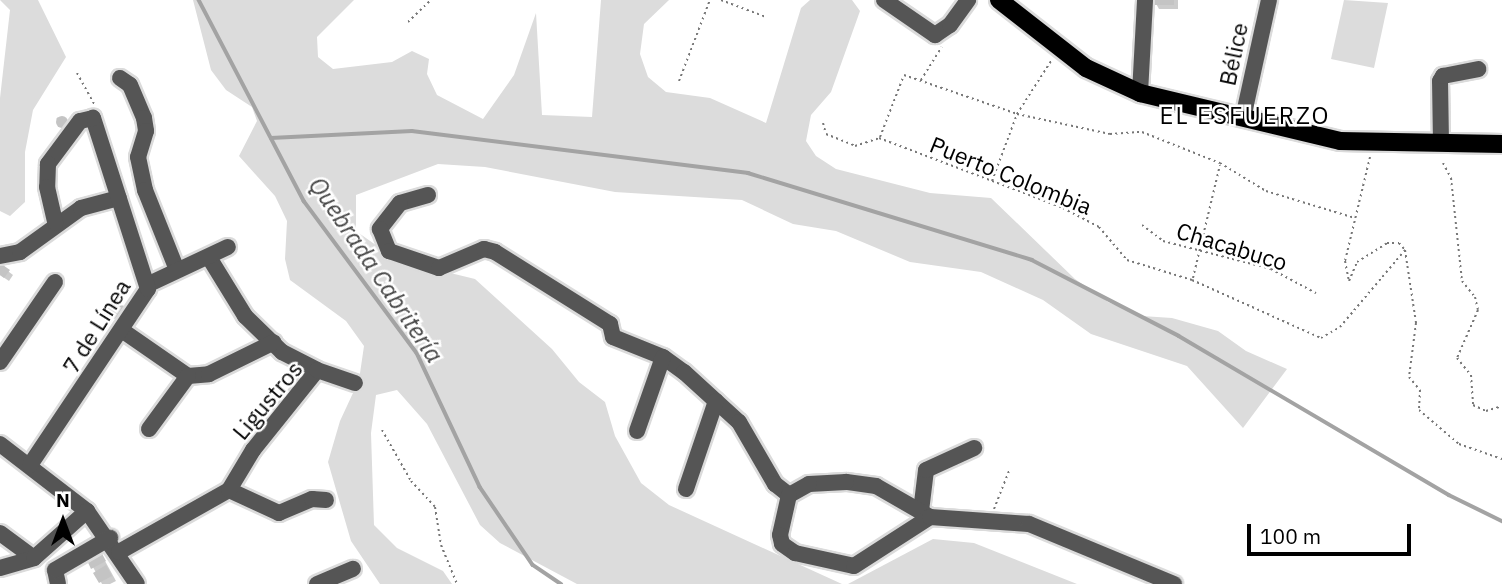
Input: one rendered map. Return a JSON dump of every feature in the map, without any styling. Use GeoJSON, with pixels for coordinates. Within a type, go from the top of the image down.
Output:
{"type":"FeatureCollection","features":[{"type":"Feature","properties":{"kind":"main road"},"geometry":{"type":"LineString","coordinates":[[999,0],[1109,81],[1140,93],[1243,118],[1374,144],[1502,144]]}},
{"type":"Feature","properties":{"kind":"street"},"geometry":{"type":"LineString","coordinates":[[884,0],[930,33],[940,34],[968,0]]}},
{"type":"Feature","properties":{"kind":"street"},"geometry":{"type":"LineString","coordinates":[[1140,93],[1145,0]]}},
{"type":"Feature","properties":{"kind":"street","name":"Bélice"},"geometry":{"type":"LineString","coordinates":[[1243,118],[1269,0]]}},
{"type":"Feature","properties":{"kind":"street"},"geometry":{"type":"LineString","coordinates":[[1441,144],[1440,81],[1443,76],[1478,69]]}},
{"type":"Feature","properties":{"kind":"street"},"geometry":{"type":"LineString","coordinates":[[120,78],[130,85],[144,118],[146,131],[138,157],[145,190],[177,270]]}},
{"type":"Feature","properties":{"kind":"street"},"geometry":{"type":"LineString","coordinates":[[55,223],[47,187],[48,164],[80,121],[95,119]]}},
{"type":"Feature","properties":{"kind":"street","name":"7 de Línea"},"geometry":{"type":"LineString","coordinates":[[30,465],[123,331],[149,284],[95,119]]}},
{"type":"Feature","properties":{"kind":"street"},"geometry":{"type":"LineString","coordinates":[[428,195],[400,203],[380,229],[389,251],[439,268],[484,249],[495,252],[610,324],[613,337],[663,357],[739,422],[775,484],[789,495]]}},
{"type":"Feature","properties":{"kind":"street"},"geometry":{"type":"LineString","coordinates":[[0,256],[20,252],[55,223],[81,208],[119,198]]}},
{"type":"Feature","properties":{"kind":"street"},"geometry":{"type":"LineString","coordinates":[[149,284],[177,270],[209,259],[228,247]]}},
{"type":"Feature","properties":{"kind":"street"},"geometry":{"type":"LineString","coordinates":[[209,259],[245,316],[274,342],[317,370]]}},
{"type":"Feature","properties":{"kind":"street"},"geometry":{"type":"LineString","coordinates":[[0,362],[55,282]]}},
{"type":"Feature","properties":{"kind":"street"},"geometry":{"type":"LineString","coordinates":[[123,331],[188,376],[209,374],[274,342]]}},
{"type":"Feature","properties":{"kind":"street"},"geometry":{"type":"LineString","coordinates":[[637,431],[663,357]]}},
{"type":"Feature","properties":{"kind":"street","name":"Ligustros"},"geometry":{"type":"LineString","coordinates":[[119,552],[229,490],[253,450],[317,370],[355,383]]}},
{"type":"Feature","properties":{"kind":"street"},"geometry":{"type":"LineString","coordinates":[[149,429],[188,376]]}},
{"type":"Feature","properties":{"kind":"street"},"geometry":{"type":"LineString","coordinates":[[686,489],[716,401]]}},
{"type":"Feature","properties":{"kind":"street"},"geometry":{"type":"LineString","coordinates":[[0,444],[88,510],[110,538],[137,584]]}},
{"type":"Feature","properties":{"kind":"street"},"geometry":{"type":"LineString","coordinates":[[926,514],[926,470],[974,448]]}},
{"type":"Feature","properties":{"kind":"street"},"geometry":{"type":"LineString","coordinates":[[926,514],[862,563],[844,565],[795,553],[782,544],[781,524],[789,495],[808,484],[861,483],[926,514],[1029,524],[1174,584]]}},
{"type":"Feature","properties":{"kind":"street"},"geometry":{"type":"LineString","coordinates":[[229,490],[279,513],[312,499],[326,500]]}},
{"type":"Feature","properties":{"kind":"street"},"geometry":{"type":"LineString","coordinates":[[0,568],[34,558],[88,510]]}},
{"type":"Feature","properties":{"kind":"street"},"geometry":{"type":"LineString","coordinates":[[0,533],[34,558]]}},
{"type":"Feature","properties":{"kind":"street"},"geometry":{"type":"LineString","coordinates":[[58,584],[55,570],[110,538]]}},
{"type":"Feature","properties":{"kind":"street"},"geometry":{"type":"LineString","coordinates":[[317,584],[353,569]]}},
{"type":"Feature","properties":{"kind":"path"},"geometry":{"type":"LineString","coordinates":[[408,22],[431,0]]}},
{"type":"Feature","properties":{"kind":"path"},"geometry":{"type":"LineString","coordinates":[[679,80],[710,0]]}},
{"type":"Feature","properties":{"kind":"path"},"geometry":{"type":"LineString","coordinates":[[721,0],[766,17]]}},
{"type":"Feature","properties":{"kind":"path"},"geometry":{"type":"LineString","coordinates":[[921,80],[945,42],[940,34]]}},
{"type":"Feature","properties":{"kind":"path"},"geometry":{"type":"LineString","coordinates":[[992,182],[1017,114],[1060,47]]}},
{"type":"Feature","properties":{"kind":"path"},"geometry":{"type":"LineString","coordinates":[[77,73],[90,90],[97,111],[95,119]]}},
{"type":"Feature","properties":{"kind":"path"},"geometry":{"type":"LineString","coordinates":[[880,138],[904,75],[1017,114],[1110,134],[1142,132],[1220,163],[1266,191],[1355,218]]}},
{"type":"Feature","properties":{"kind":"path","name":"Puerto Colombia"},"geometry":{"type":"LineString","coordinates":[[823,123],[826,134],[855,146],[880,138],[1063,208],[1099,228],[1127,260],[1192,280],[1321,338],[1340,327],[1405,250]]}},
{"type":"Feature","properties":{"kind":"path"},"geometry":{"type":"LineString","coordinates":[[1374,144],[1345,261],[1349,281],[1357,262],[1387,243],[1399,243],[1405,250],[1416,323],[1409,377],[1420,390],[1419,410],[1459,444],[1502,459]]}},
{"type":"Feature","properties":{"kind":"path"},"geometry":{"type":"LineString","coordinates":[[1192,280],[1220,163]]}},
{"type":"Feature","properties":{"kind":"path"},"geometry":{"type":"LineString","coordinates":[[1443,163],[1451,178],[1462,281],[1475,297],[1478,310],[1457,358],[1471,375],[1473,405],[1486,411],[1502,406]]}},
{"type":"Feature","properties":{"kind":"path","name":"Chacabuco"},"geometry":{"type":"LineString","coordinates":[[1142,225],[1163,241],[1200,248],[1271,269],[1316,293]]}},
{"type":"Feature","properties":{"kind":"path"},"geometry":{"type":"LineString","coordinates":[[382,430],[411,481],[435,507],[442,545],[457,584]]}},
{"type":"Feature","properties":{"kind":"path"},"geometry":{"type":"LineString","coordinates":[[990,520],[1009,471]]}},
{"type":"Feature","properties":{"kind":"shaded area"},"geometry":{"type":"Polygon","coordinates":[[[0,0],[38,0],[66,57],[33,110],[25,152],[25,202],[10,216],[0,211],[0,98],[10,10],[0,0]]]}},
{"type":"Feature","properties":{"kind":"shaded area"},"geometry":{"type":"Polygon","coordinates":[[[193,0],[354,0],[317,37],[318,57],[333,69],[392,62],[412,51],[429,59],[427,74],[437,95],[483,119],[514,75],[536,13],[542,115],[592,117],[601,0],[669,0],[644,24],[640,54],[648,77],[666,92],[710,98],[766,123],[801,8],[810,0],[852,0],[860,11],[831,92],[811,115],[806,141],[816,156],[836,169],[930,193],[991,198],[1075,279],[1108,302],[1142,316],[1172,318],[1218,331],[1246,351],[1287,369],[1243,428],[1187,366],[1091,334],[1043,300],[981,272],[910,262],[836,231],[793,224],[742,200],[615,192],[485,167],[438,164],[356,195],[356,231],[397,260],[475,279],[552,349],[579,382],[605,402],[615,436],[641,483],[669,505],[842,584],[577,584],[500,543],[480,525],[427,424],[397,390],[376,395],[371,433],[374,525],[397,548],[443,571],[452,584],[380,584],[351,541],[328,462],[340,421],[359,380],[364,346],[346,321],[290,280],[285,259],[287,221],[275,196],[239,156],[257,121],[252,107],[226,90],[211,70],[193,0]]]}},
{"type":"Feature","properties":{"kind":"shaded area"},"geometry":{"type":"Polygon","coordinates":[[[1344,0],[1388,3],[1374,68],[1331,59],[1344,0]]]}},
{"type":"Feature","properties":{"kind":"shaded area"},"geometry":{"type":"Polygon","coordinates":[[[933,539],[974,543],[1077,584],[848,584],[933,539]]]}},
{"type":"Feature","properties":{"kind":"building"},"geometry":{"type":"Polygon","coordinates":[[[1152,0],[1174,0],[1174,5],[1152,5],[1152,0]]]}},
{"type":"Feature","properties":{"kind":"building"},"geometry":{"type":"Polygon","coordinates":[[[62,116],[68,122],[62,128],[56,122],[62,116]]]}},
{"type":"Feature","properties":{"kind":"building"},"geometry":{"type":"Polygon","coordinates":[[[0,263],[10,270],[4,278],[0,275],[0,263]]]}},
{"type":"Feature","properties":{"kind":"building"},"geometry":{"type":"Polygon","coordinates":[[[110,302],[128,307],[121,317],[114,319],[103,312],[110,302]]]}},
{"type":"Feature","properties":{"kind":"building"},"geometry":{"type":"Polygon","coordinates":[[[99,548],[106,561],[91,569],[85,556],[99,548]]]}},
{"type":"Feature","properties":{"kind":"building"},"geometry":{"type":"Polygon","coordinates":[[[106,565],[112,576],[99,583],[93,573],[106,565]]]}},
{"type":"Feature","properties":{"kind":"waterway","name":"Quebrada Cabritería"},"geometry":{"type":"LineString","coordinates":[[199,0],[304,201],[417,353],[480,487],[533,565],[561,584]]}},
{"type":"Feature","properties":{"kind":"waterway"},"geometry":{"type":"LineString","coordinates":[[271,138],[412,131],[748,173],[1032,260],[1179,336],[1449,495],[1502,521]]}},
{"type":"Feature","properties":{"kind":"district","name":"EL ESFUERZO"},"geometry":{"type":"Point","coordinates":[1245,116]}}]}
